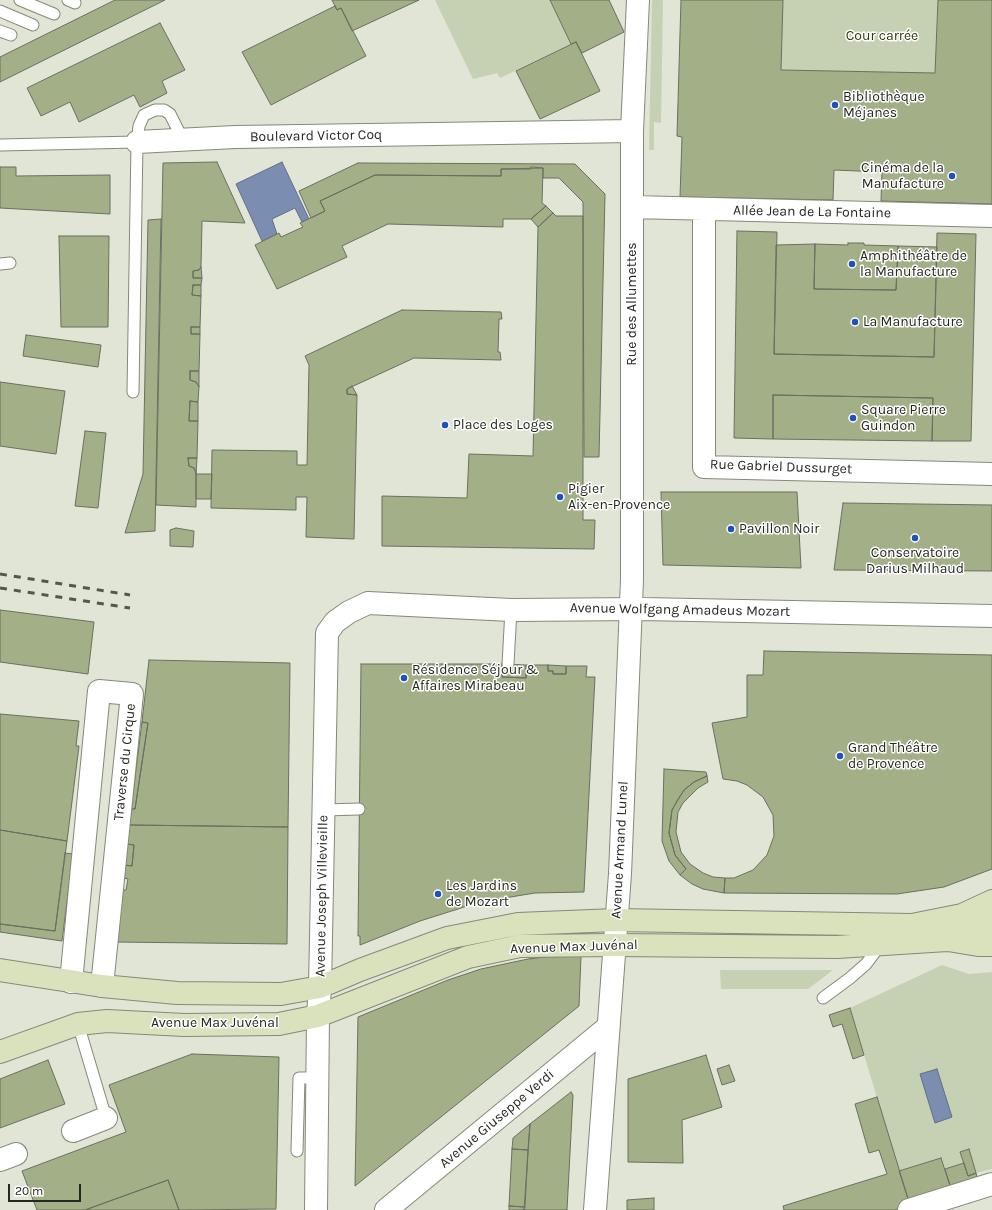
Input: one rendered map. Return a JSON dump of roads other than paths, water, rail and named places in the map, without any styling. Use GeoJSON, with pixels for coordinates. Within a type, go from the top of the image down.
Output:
{"type":"FeatureCollection","features":[{"type":"Feature","properties":{"kind":"main road","name":"Avenue Max Juvénal"},"geometry":{"type":"LineString","coordinates":[[7,975],[177,993],[246,995],[281,994],[320,987],[447,938],[518,924],[616,920],[912,925],[962,915],[992,901]]}},
{"type":"Feature","properties":{"kind":"main road","name":"Avenue Max Juvénal"},"geometry":{"type":"LineString","coordinates":[[0,1036],[29,1040],[78,1024],[107,1021],[184,1025],[279,1024],[318,1016],[468,957],[520,946],[615,945],[838,947],[947,940],[992,923]]}},
{"type":"Feature","properties":{"kind":"main road"},"geometry":{"type":"LineString","coordinates":[[947,940],[978,945],[992,945]]}},
{"type":"Feature","properties":{"kind":"main road"},"geometry":{"type":"LineString","coordinates":[[0,1052],[29,1040]]}},
{"type":"Feature","properties":{"kind":"street","name":"Rue des Allumettes"},"geometry":{"type":"LineString","coordinates":[[631,609],[632,131],[638,0]]}},
{"type":"Feature","properties":{"kind":"street","name":"Boulevard Victor Coq"},"geometry":{"type":"LineString","coordinates":[[137,142],[235,137],[632,131]]}},
{"type":"Feature","properties":{"kind":"street","name":"Allée Jean de La Fontaine"},"geometry":{"type":"LineString","coordinates":[[633,208],[992,216]]}},
{"type":"Feature","properties":{"kind":"street","name":"Rue Gabriel Dussurget"},"geometry":{"type":"LineString","coordinates":[[704,210],[704,467],[992,474]]}},
{"type":"Feature","properties":{"kind":"street","name":"Avenue Wolfgang Amadeus Mozart"},"geometry":{"type":"LineString","coordinates":[[368,603],[511,610],[631,609],[992,616]]}},
{"type":"Feature","properties":{"kind":"street","name":"Avenue Joseph Villevieille"},"geometry":{"type":"LineString","coordinates":[[316,1210],[318,1016],[320,987],[327,633],[335,622],[349,612],[368,603]]}},
{"type":"Feature","properties":{"kind":"street","name":"Avenue Armand Lunel"},"geometry":{"type":"LineString","coordinates":[[596,1210],[615,945],[631,609]]}},
{"type":"Feature","properties":{"kind":"street","name":"Traverse du Cirque"},"geometry":{"type":"LineString","coordinates":[[71,982],[99,691],[132,694],[102,986]]}},
{"type":"Feature","properties":{"kind":"street","name":"Avenue Giuseppe Verdi"},"geometry":{"type":"LineString","coordinates":[[386,1210],[608,1027]]}},
{"type":"Feature","properties":{"kind":"street"},"geometry":{"type":"LineString","coordinates":[[73,1131],[106,1118]]}},
{"type":"Feature","properties":{"kind":"street"},"geometry":{"type":"LineString","coordinates":[[909,1210],[992,1184]]}},
{"type":"Feature","properties":{"kind":"lane"},"geometry":{"type":"LineString","coordinates":[[20,0],[54,14]]}},
{"type":"Feature","properties":{"kind":"lane"},"geometry":{"type":"LineString","coordinates":[[0,11],[33,25]]}},
{"type":"Feature","properties":{"kind":"lane"},"geometry":{"type":"LineString","coordinates":[[0,31],[11,35]]}},
{"type":"Feature","properties":{"kind":"lane"},"geometry":{"type":"LineString","coordinates":[[132,392],[137,142],[139,126],[144,115],[155,110],[164,110],[170,114],[183,140]]}},
{"type":"Feature","properties":{"kind":"lane","name":"Boulevard Victor Coq"},"geometry":{"type":"LineString","coordinates":[[0,145],[137,142]]}},
{"type":"Feature","properties":{"kind":"lane"},"geometry":{"type":"LineString","coordinates":[[508,664],[511,610]]}},
{"type":"Feature","properties":{"kind":"lane"},"geometry":{"type":"LineString","coordinates":[[324,810],[359,809]]}},
{"type":"Feature","properties":{"kind":"lane"},"geometry":{"type":"LineString","coordinates":[[823,998],[866,964],[880,944]]}},
{"type":"Feature","properties":{"kind":"lane"},"geometry":{"type":"LineString","coordinates":[[78,1024],[106,1118]]}},
{"type":"Feature","properties":{"kind":"lane"},"geometry":{"type":"LineString","coordinates":[[297,1151],[298,1078],[318,1078]]}},
{"type":"Feature","properties":{"kind":"water"},"geometry":{"type":"Polygon","coordinates":[[[282,162],[309,219],[302,222],[295,208],[272,219],[277,234],[262,241],[236,184],[282,162]]]}},
{"type":"Feature","properties":{"kind":"water"},"geometry":{"type":"Polygon","coordinates":[[[937,1069],[952,1117],[935,1123],[920,1074],[937,1069]]]}},
{"type":"Feature","properties":{"kind":"railway"},"geometry":{"type":"LineString","coordinates":[[0,574],[130,595]]}},
{"type":"Feature","properties":{"kind":"railway"},"geometry":{"type":"LineString","coordinates":[[0,588],[130,608]]}},
{"type":"Feature","properties":{"kind":"place","name":"Bibliothèque Méjanes"},"geometry":{"type":"Point","coordinates":[835,105]}},
{"type":"Feature","properties":{"kind":"place","name":"Cinéma de la Manufacture"},"geometry":{"type":"Point","coordinates":[952,176]}},
{"type":"Feature","properties":{"kind":"place","name":"Amphithéâtre de la Manufacture"},"geometry":{"type":"Point","coordinates":[852,264]}},
{"type":"Feature","properties":{"kind":"place","name":"La Manufacture"},"geometry":{"type":"Point","coordinates":[855,322]}},
{"type":"Feature","properties":{"kind":"place","name":"Square Pierre Guindon"},"geometry":{"type":"Point","coordinates":[853,418]}},
{"type":"Feature","properties":{"kind":"place","name":"Place des Loges"},"geometry":{"type":"Point","coordinates":[445,425]}},
{"type":"Feature","properties":{"kind":"place","name":"Pigier Aix-en-Provence"},"geometry":{"type":"Point","coordinates":[560,497]}},
{"type":"Feature","properties":{"kind":"place","name":"Pavillon Noir"},"geometry":{"type":"Point","coordinates":[731,529]}},
{"type":"Feature","properties":{"kind":"place","name":"Conservatoire Darius Milhaud"},"geometry":{"type":"Point","coordinates":[915,538]}},
{"type":"Feature","properties":{"kind":"place","name":"Résidence Séjour & Affaires Mirabeau"},"geometry":{"type":"Point","coordinates":[404,678]}},
{"type":"Feature","properties":{"kind":"place","name":"Grand Théâtre de Provence"},"geometry":{"type":"Point","coordinates":[840,756]}},
{"type":"Feature","properties":{"kind":"place","name":"Les Jardins de Mozart"},"geometry":{"type":"Point","coordinates":[438,894]}},
{"type":"Feature","properties":{"kind":"park label","name":"Cour carrée"},"geometry":{"type":"Point","coordinates":[882,36]}}]}
